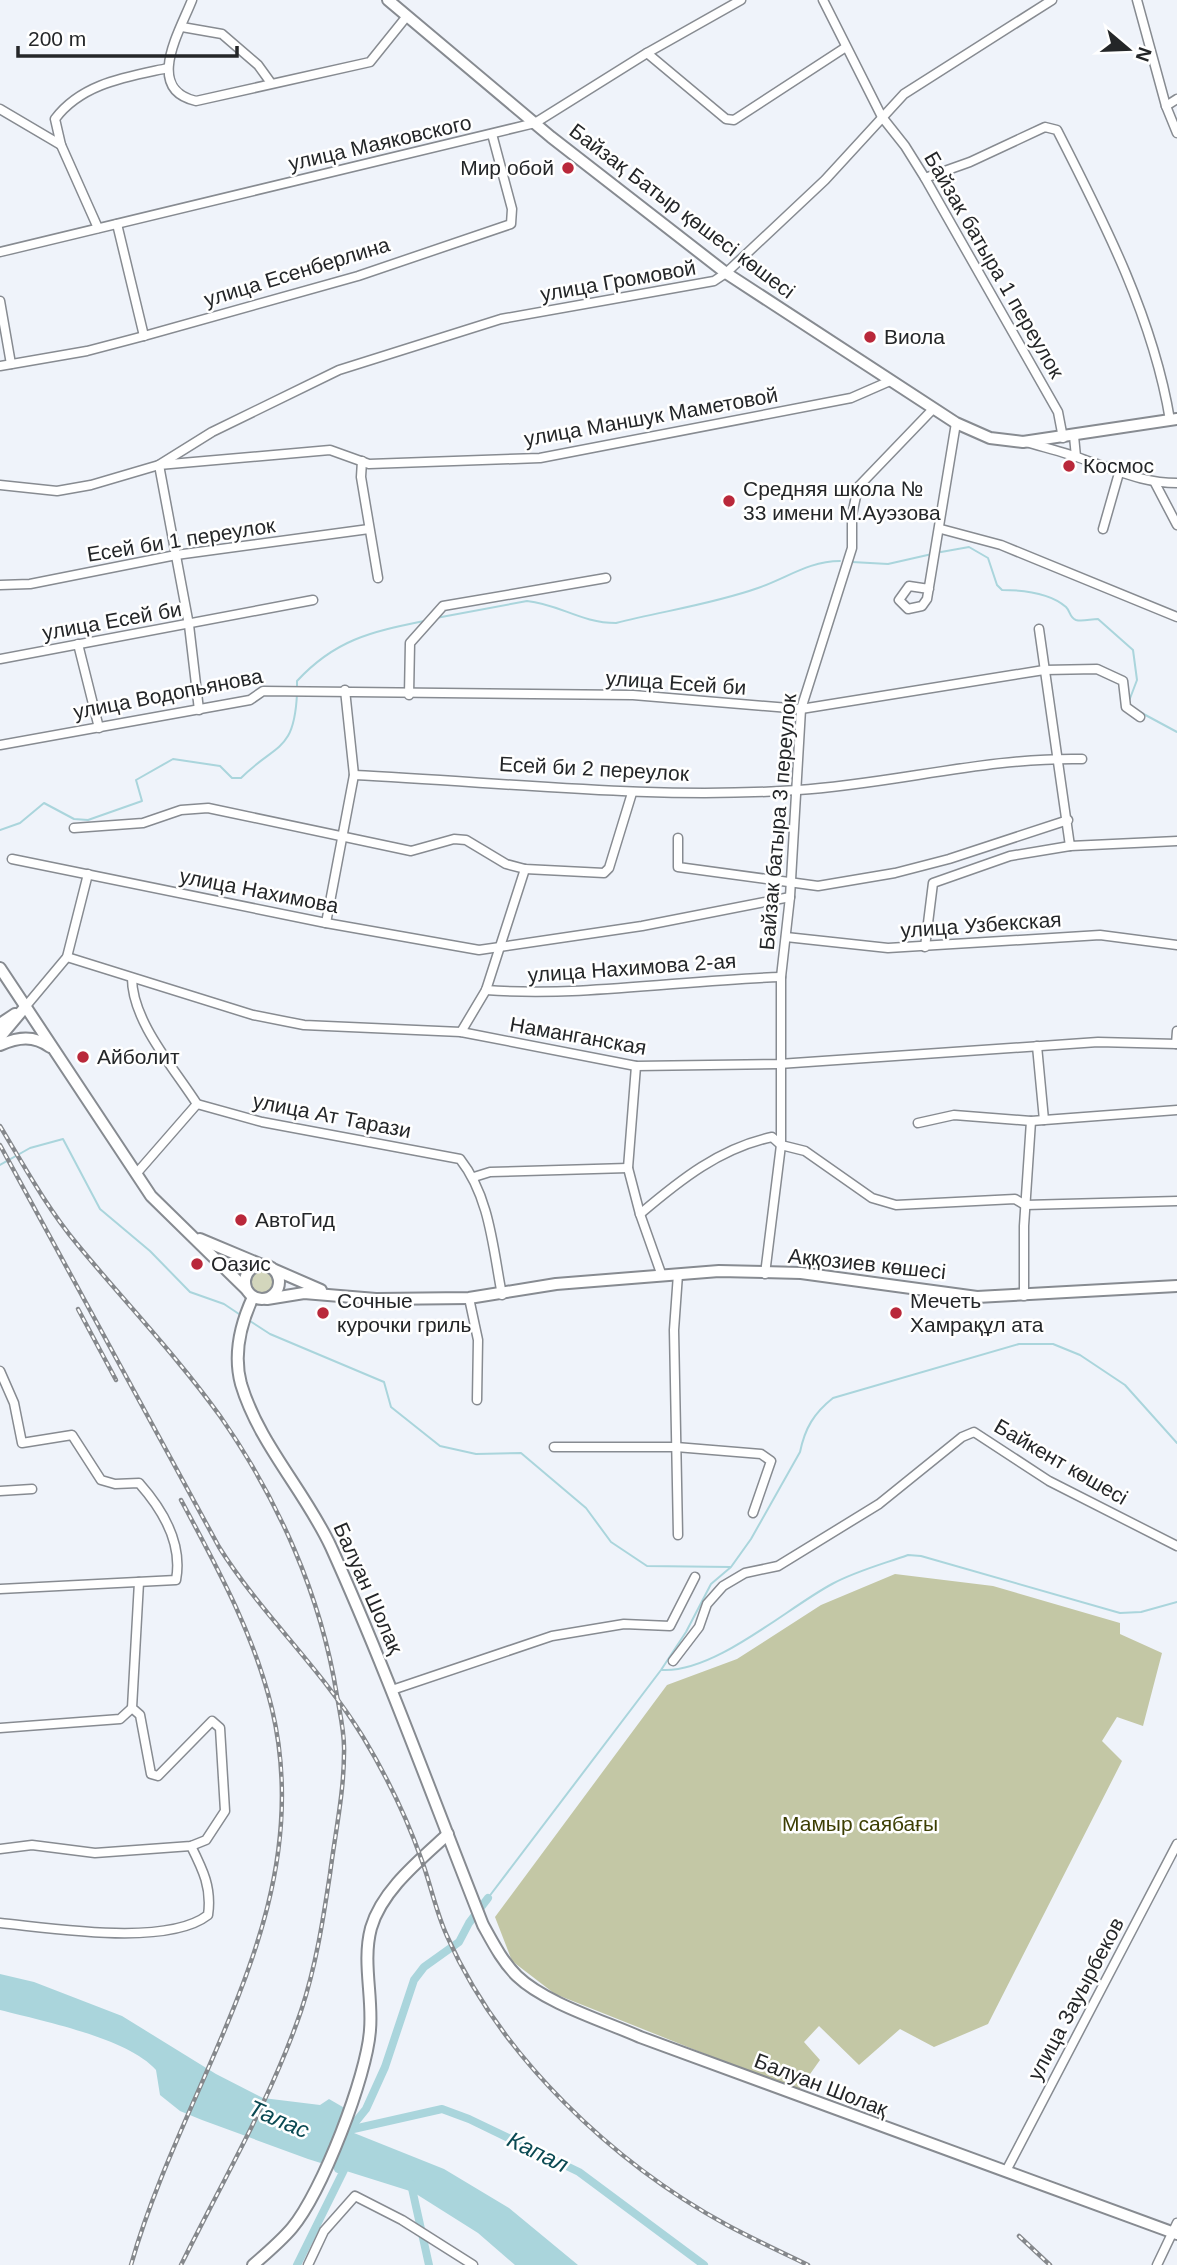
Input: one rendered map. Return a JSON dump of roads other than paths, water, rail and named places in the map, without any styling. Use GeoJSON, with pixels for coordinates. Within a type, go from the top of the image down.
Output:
{"type":"FeatureCollection","features":[{"type":"Feature","properties":{"kind":"main road","name":"Байзақ Батыр қөшесі көшесі"},"geometry":{"type":"LineString","coordinates":[[388,0],[535,123],[726,273],[956,423],[990,438],[1023,442],[1173,420]]}},
{"type":"Feature","properties":{"kind":"main road"},"geometry":{"type":"LineString","coordinates":[[0,968],[136,1174],[164,1211],[249,1293],[267,1299],[275,1293],[279,1284],[267,1267],[189,1233]]}},
{"type":"Feature","properties":{"kind":"main road"},"geometry":{"type":"LineString","coordinates":[[0,1024],[26,1006]]}},
{"type":"Feature","properties":{"kind":"main road"},"geometry":{"type":"LineString","coordinates":[[0,1037],[26,1006]]}},
{"type":"Feature","properties":{"kind":"main road"},"geometry":{"type":"LineString","coordinates":[[0,1045],[12,1040],[34,1039],[56,1051]]}},
{"type":"Feature","properties":{"kind":"main road"},"geometry":{"type":"LineString","coordinates":[[249,1293],[247,1273],[267,1267]]}},
{"type":"Feature","properties":{"kind":"main road","name":"Аққозиев көшесі"},"geometry":{"type":"LineString","coordinates":[[267,1267],[330,1294]]}},
{"type":"Feature","properties":{"kind":"main road","name":"Аққозиев көшесі"},"geometry":{"type":"LineString","coordinates":[[267,1299],[293,1294],[391,1299],[469,1298],[502,1295],[556,1284],[719,1271],[801,1273],[977,1297],[1177,1286]]}},
{"type":"Feature","properties":{"kind":"main road","name":"Балуан Шолақ"},"geometry":{"type":"LineString","coordinates":[[249,1293],[237,1348],[240,1382],[250,1410],[329,1543],[392,1690],[484,1925],[502,1959],[518,1978],[554,1998],[640,2037],[899,2134],[1175,2230]]}},
{"type":"Feature","properties":{"kind":"main road"},"geometry":{"type":"LineString","coordinates":[[253,2265],[293,2227],[319,2180],[351,2106],[367,2059],[371,2027],[368,1949],[371,1927],[379,1909],[396,1884],[448,1834]]}},
{"type":"Feature","properties":{"kind":"street"},"geometry":{"type":"LineString","coordinates":[[192,0],[168,68],[173,89],[182,98],[195,101],[370,62],[407,16]]}},
{"type":"Feature","properties":{"kind":"street","name":"улица Маяковского"},"geometry":{"type":"LineString","coordinates":[[0,253],[535,123],[647,53],[741,0]]}},
{"type":"Feature","properties":{"kind":"street"},"geometry":{"type":"LineString","coordinates":[[824,0],[882,117]]}},
{"type":"Feature","properties":{"kind":"street","name":"улица Громовой"},"geometry":{"type":"LineString","coordinates":[[159,465],[212,432],[339,370],[501,319],[701,285],[726,273],[825,180],[904,94],[1052,0]]}},
{"type":"Feature","properties":{"kind":"street"},"geometry":{"type":"LineString","coordinates":[[1137,0],[1166,106],[1177,133]]}},
{"type":"Feature","properties":{"kind":"street"},"geometry":{"type":"LineString","coordinates":[[182,27],[222,34],[258,65],[271,83]]}},
{"type":"Feature","properties":{"kind":"street"},"geometry":{"type":"LineString","coordinates":[[647,53],[726,119],[734,120],[846,47]]}},
{"type":"Feature","properties":{"kind":"street"},"geometry":{"type":"LineString","coordinates":[[98,228],[61,145],[55,119],[60,112],[104,81],[168,68]]}},
{"type":"Feature","properties":{"kind":"street"},"geometry":{"type":"LineString","coordinates":[[1166,106],[1177,99]]}},
{"type":"Feature","properties":{"kind":"street"},"geometry":{"type":"LineString","coordinates":[[0,109],[61,145]]}},
{"type":"Feature","properties":{"kind":"street","name":"Байзак батыра 1 переулок"},"geometry":{"type":"LineString","coordinates":[[882,117],[925,178],[1058,412],[1076,457]]}},
{"type":"Feature","properties":{"kind":"street"},"geometry":{"type":"LineString","coordinates":[[925,178],[970,162],[1045,127],[1057,130],[1120,261],[1153,343],[1173,420]]}},
{"type":"Feature","properties":{"kind":"street","name":"улица Есенберлина"},"geometry":{"type":"LineString","coordinates":[[0,366],[87,351],[144,336],[358,275],[510,224],[512,209],[492,134]]}},
{"type":"Feature","properties":{"kind":"street"},"geometry":{"type":"LineString","coordinates":[[117,223],[144,336]]}},
{"type":"Feature","properties":{"kind":"street"},"geometry":{"type":"LineString","coordinates":[[0,301],[11,364]]}},
{"type":"Feature","properties":{"kind":"street","name":"улица Маншук Маметовой"},"geometry":{"type":"LineString","coordinates":[[0,485],[57,491],[91,485],[159,465],[330,450],[369,464],[540,458],[852,398],[890,381]]}},
{"type":"Feature","properties":{"kind":"street","name":"Байзак батыра 3 переулок"},"geometry":{"type":"LineString","coordinates":[[765,1274],[781,1145],[781,977],[790,897],[801,709],[852,548],[852,515],[858,487],[933,409]]}},
{"type":"Feature","properties":{"kind":"street"},"geometry":{"type":"LineString","coordinates":[[929,589],[941,529],[956,423]]}},
{"type":"Feature","properties":{"kind":"street"},"geometry":{"type":"LineString","coordinates":[[1023,442],[1155,483],[1177,483]]}},
{"type":"Feature","properties":{"kind":"street"},"geometry":{"type":"LineString","coordinates":[[362,461],[361,477],[378,578]]}},
{"type":"Feature","properties":{"kind":"street"},"geometry":{"type":"LineString","coordinates":[[159,465],[189,625],[199,710]]}},
{"type":"Feature","properties":{"kind":"street"},"geometry":{"type":"LineString","coordinates":[[1103,529],[1119,473]]}},
{"type":"Feature","properties":{"kind":"street"},"geometry":{"type":"LineString","coordinates":[[1155,483],[1177,525]]}},
{"type":"Feature","properties":{"kind":"street","name":"Есей би 1 переулок"},"geometry":{"type":"LineString","coordinates":[[0,585],[30,584],[176,555],[369,529]]}},
{"type":"Feature","properties":{"kind":"street"},"geometry":{"type":"LineString","coordinates":[[941,529],[1001,545],[1177,618]]}},
{"type":"Feature","properties":{"kind":"street"},"geometry":{"type":"LineString","coordinates":[[409,695],[410,643],[443,606],[606,579]]}},
{"type":"Feature","properties":{"kind":"street","name":"улица Есей би"},"geometry":{"type":"LineString","coordinates":[[0,659],[313,600]]}},
{"type":"Feature","properties":{"kind":"street"},"geometry":{"type":"LineString","coordinates":[[1039,629],[1069,820],[1070,846]]}},
{"type":"Feature","properties":{"kind":"street"},"geometry":{"type":"LineString","coordinates":[[78,644],[99,728]]}},
{"type":"Feature","properties":{"kind":"street","name":"улица Есей би"},"geometry":{"type":"LineString","coordinates":[[345,690],[409,695],[633,695],[801,709],[1044,670],[1097,669],[1123,681],[1126,707],[1140,717]]}},
{"type":"Feature","properties":{"kind":"street"},"geometry":{"type":"LineString","coordinates":[[326,923],[354,775],[345,690]]}},
{"type":"Feature","properties":{"kind":"street","name":"улица Водопьянова"},"geometry":{"type":"LineString","coordinates":[[0,745],[250,700],[264,691],[345,690]]}},
{"type":"Feature","properties":{"kind":"street","name":"Есей би 2 переулок"},"geometry":{"type":"LineString","coordinates":[[354,775],[632,793],[797,790],[1058,759],[1082,759]]}},
{"type":"Feature","properties":{"kind":"street"},"geometry":{"type":"LineString","coordinates":[[74,828],[143,823],[181,810],[208,808],[411,851],[454,839],[466,840],[506,864],[525,869],[607,872],[632,793]]}},
{"type":"Feature","properties":{"kind":"street"},"geometry":{"type":"LineString","coordinates":[[678,838],[678,867],[818,886],[895,873],[949,859],[1069,820]]}},
{"type":"Feature","properties":{"kind":"street"},"geometry":{"type":"LineString","coordinates":[[925,947],[933,883],[1010,856],[1070,846],[1177,841]]}},
{"type":"Feature","properties":{"kind":"street","name":"улица Нахимова"},"geometry":{"type":"LineString","coordinates":[[12,859],[326,923],[479,950],[499,948]]}},
{"type":"Feature","properties":{"kind":"street"},"geometry":{"type":"LineString","coordinates":[[461,1032],[486,990],[525,869]]}},
{"type":"Feature","properties":{"kind":"street"},"geometry":{"type":"LineString","coordinates":[[26,1006],[67,957],[88,874]]}},
{"type":"Feature","properties":{"kind":"street"},"geometry":{"type":"LineString","coordinates":[[499,948],[642,926],[790,897]]}},
{"type":"Feature","properties":{"kind":"street","name":"улица Узбекская"},"geometry":{"type":"LineString","coordinates":[[786,937],[888,948],[1100,935],[1177,945]]}},
{"type":"Feature","properties":{"kind":"street","name":"Наманганская"},"geometry":{"type":"LineString","coordinates":[[67,957],[254,1015],[304,1025],[461,1032],[636,1066],[779,1064],[1098,1042],[1177,1044]]}},
{"type":"Feature","properties":{"kind":"street","name":"улица Нахимова 2-ая"},"geometry":{"type":"LineString","coordinates":[[486,990],[532,993],[708,979],[781,977]]}},
{"type":"Feature","properties":{"kind":"street"},"geometry":{"type":"LineString","coordinates":[[132,978],[132,993],[138,1012],[197,1104],[136,1174]]}},
{"type":"Feature","properties":{"kind":"street"},"geometry":{"type":"LineString","coordinates":[[1177,1031],[1177,1044]]}},
{"type":"Feature","properties":{"kind":"street"},"geometry":{"type":"LineString","coordinates":[[1037,1046],[1044,1120]]}},
{"type":"Feature","properties":{"kind":"street"},"geometry":{"type":"LineString","coordinates":[[636,1066],[628,1168],[640,1214],[662,1276]]}},
{"type":"Feature","properties":{"kind":"street","name":"улица Ат Тарази"},"geometry":{"type":"LineString","coordinates":[[197,1104],[262,1122],[460,1159],[474,1177]]}},
{"type":"Feature","properties":{"kind":"street"},"geometry":{"type":"LineString","coordinates":[[918,1123],[954,1115],[1031,1121],[1177,1110]]}},
{"type":"Feature","properties":{"kind":"street"},"geometry":{"type":"LineString","coordinates":[[1024,1296],[1025,1205],[1031,1121]]}},
{"type":"Feature","properties":{"kind":"street"},"geometry":{"type":"LineString","coordinates":[[640,1214],[682,1180],[741,1143],[772,1137],[781,1145],[805,1151],[872,1198],[896,1205],[1015,1199],[1025,1205],[1177,1201]]}},
{"type":"Feature","properties":{"kind":"street"},"geometry":{"type":"LineString","coordinates":[[502,1295],[486,1213],[474,1177],[490,1172],[628,1168]]}},
{"type":"Feature","properties":{"kind":"street"},"geometry":{"type":"LineString","coordinates":[[678,1275],[674,1330],[678,1535]]}},
{"type":"Feature","properties":{"kind":"street"},"geometry":{"type":"LineString","coordinates":[[469,1298],[478,1340],[477,1401]]}},
{"type":"Feature","properties":{"kind":"street"},"geometry":{"type":"LineString","coordinates":[[0,1371],[14,1403],[22,1443],[72,1435],[101,1480],[115,1484],[139,1483],[158,1504],[172,1533],[179,1566],[176,1580],[0,1589]]}},
{"type":"Feature","properties":{"kind":"street","name":"Байкент көшесі"},"geometry":{"type":"LineString","coordinates":[[673,1661],[699,1627],[707,1604],[723,1586],[745,1573],[778,1566],[879,1504],[962,1437],[974,1432],[1049,1481],[1177,1546]]}},
{"type":"Feature","properties":{"kind":"street"},"geometry":{"type":"LineString","coordinates":[[554,1447],[676,1447],[768,1457],[770,1464],[753,1513]]}},
{"type":"Feature","properties":{"kind":"street"},"geometry":{"type":"LineString","coordinates":[[0,1491],[32,1489]]}},
{"type":"Feature","properties":{"kind":"street"},"geometry":{"type":"LineString","coordinates":[[392,1690],[552,1636],[624,1624],[670,1626],[695,1577]]}},
{"type":"Feature","properties":{"kind":"street"},"geometry":{"type":"LineString","coordinates":[[0,1728],[120,1719],[132,1708],[139,1582]]}},
{"type":"Feature","properties":{"kind":"street"},"geometry":{"type":"LineString","coordinates":[[0,1849],[32,1844],[95,1853],[191,1846],[206,1840],[225,1811],[220,1728],[212,1721],[158,1776],[151,1774],[140,1715],[132,1708]]}},
{"type":"Feature","properties":{"kind":"street","name":"улица Зауырбеков"},"geometry":{"type":"LineString","coordinates":[[1006,2171],[1177,1844]]}},
{"type":"Feature","properties":{"kind":"street"},"geometry":{"type":"LineString","coordinates":[[0,1923],[110,1934],[193,1926],[208,1915],[210,1898],[206,1877],[191,1846]]}},
{"type":"Feature","properties":{"kind":"street"},"geometry":{"type":"LineString","coordinates":[[308,2265],[324,2231],[355,2196],[402,2220],[473,2265]]}},
{"type":"Feature","properties":{"kind":"street"},"geometry":{"type":"LineString","coordinates":[[1157,2265],[1175,2230]]}},
{"type":"Feature","properties":{"kind":"water","name":"Талас"},"geometry":{"type":"Polygon","coordinates":[[[0,1974],[34,1982],[122,2016],[216,2074],[263,2098],[320,2105],[329,2099],[348,2110],[349,2131],[444,2169],[509,2208],[578,2265],[515,2265],[478,2233],[413,2192],[308,2159],[180,2111],[160,2095],[156,2070],[126,2049],[83,2032],[0,2010],[0,1974]]]}},
{"type":"Feature","properties":{"kind":"waterway"},"geometry":{"type":"LineString","coordinates":[[941,552],[969,547],[988,558],[997,585],[1002,590],[1044,595],[1066,607],[1076,620],[1098,619],[1133,650],[1137,680],[1129,701]]}},
{"type":"Feature","properties":{"kind":"waterway"},"geometry":{"type":"LineString","coordinates":[[852,562],[888,564],[932,554]]}},
{"type":"Feature","properties":{"kind":"waterway"},"geometry":{"type":"LineString","coordinates":[[436,618],[527,601],[592,620],[616,623],[723,599],[808,567],[840,561]]}},
{"type":"Feature","properties":{"kind":"waterway"},"geometry":{"type":"LineString","coordinates":[[297,689],[297,681],[311,667],[340,647],[370,634],[424,621]]}},
{"type":"Feature","properties":{"kind":"waterway"},"geometry":{"type":"LineString","coordinates":[[0,830],[20,823],[44,803],[74,819],[88,820],[142,801],[136,780],[173,759],[220,766],[232,778],[241,778],[287,737],[292,727],[297,694]]}},
{"type":"Feature","properties":{"kind":"waterway"},"geometry":{"type":"LineString","coordinates":[[1138,711],[1177,732]]}},
{"type":"Feature","properties":{"kind":"waterway"},"geometry":{"type":"LineString","coordinates":[[0,1165],[30,1148],[63,1139],[100,1209],[150,1251],[190,1292],[224,1304],[242,1316]]}},
{"type":"Feature","properties":{"kind":"waterway"},"geometry":{"type":"LineString","coordinates":[[250,1321],[270,1334],[384,1382],[391,1407],[440,1446],[476,1454],[521,1453],[586,1508],[611,1542],[647,1566],[730,1567]]}},
{"type":"Feature","properties":{"kind":"waterway"},"geometry":{"type":"LineString","coordinates":[[488,1898],[661,1670],[686,1632],[711,1584],[731,1567],[751,1539],[800,1452],[811,1422],[833,1398],[1019,1344],[1053,1344],[1080,1355],[1125,1385],[1177,1443]]}},
{"type":"Feature","properties":{"kind":"waterway"},"geometry":{"type":"LineString","coordinates":[[662,1670],[683,1668],[705,1661],[750,1637],[832,1584],[860,1571],[908,1555],[921,1556],[1120,1613],[1141,1612],[1177,1602]]}},
{"type":"Feature","properties":{"kind":"waterway"},"geometry":{"type":"LineString","coordinates":[[339,2131],[349,2130],[366,2109],[385,2067],[414,1980],[424,1967],[459,1942],[469,1923],[488,1898]]}},
{"type":"Feature","properties":{"kind":"waterway","name":"Капал"},"geometry":{"type":"LineString","coordinates":[[349,2130],[442,2109],[469,2119],[579,2172],[704,2265]]}},
{"type":"Feature","properties":{"kind":"waterway"},"geometry":{"type":"LineString","coordinates":[[297,2265],[344,2170],[338,2169],[335,2160]]}},
{"type":"Feature","properties":{"kind":"waterway"},"geometry":{"type":"LineString","coordinates":[[411,2184],[429,2265]]}},
{"type":"Feature","properties":{"kind":"railway"},"geometry":{"type":"LineString","coordinates":[[0,1126],[36,1187],[66,1230],[203,1393],[260,1481],[278,1514],[308,1585],[330,1658],[342,1724],[344,1768],[341,1798],[322,1926],[301,2011],[261,2108],[181,2265]]}},
{"type":"Feature","properties":{"kind":"railway"},"geometry":{"type":"LineString","coordinates":[[0,1145],[219,1547],[253,1595],[329,1688],[372,1751],[410,1829],[447,1936],[497,2023],[529,2064],[564,2102],[602,2138],[643,2171],[684,2200],[727,2225],[808,2265]]}},
{"type":"Feature","properties":{"kind":"railway"},"geometry":{"type":"LineString","coordinates":[[78,1309],[116,1380]]}},
{"type":"Feature","properties":{"kind":"railway"},"geometry":{"type":"LineString","coordinates":[[131,2265],[154,2196],[239,1993],[262,1925],[278,1856],[282,1784],[272,1709],[245,1628],[181,1500]]}},
{"type":"Feature","properties":{"kind":"railway"},"geometry":{"type":"LineString","coordinates":[[1019,2236],[1050,2265]]}},
{"type":"Feature","properties":{"kind":"place","name":"Мир обой"},"geometry":{"type":"Point","coordinates":[568,168]}},
{"type":"Feature","properties":{"kind":"place","name":"Виола"},"geometry":{"type":"Point","coordinates":[870,337]}},
{"type":"Feature","properties":{"kind":"place","name":"Космос"},"geometry":{"type":"Point","coordinates":[1069,466]}},
{"type":"Feature","properties":{"kind":"place","name":"Средняя школа № 33 имени М.Ауэзова"},"geometry":{"type":"Point","coordinates":[729,501]}},
{"type":"Feature","properties":{"kind":"place","name":"Айболит"},"geometry":{"type":"Point","coordinates":[83,1057]}},
{"type":"Feature","properties":{"kind":"place","name":"АвтоГид"},"geometry":{"type":"Point","coordinates":[241,1220]}},
{"type":"Feature","properties":{"kind":"place","name":"Оазис"},"geometry":{"type":"Point","coordinates":[197,1264]}},
{"type":"Feature","properties":{"kind":"place","name":"Сочные курочки гриль"},"geometry":{"type":"Point","coordinates":[323,1313]}},
{"type":"Feature","properties":{"kind":"place","name":"Мечеть Хамрақұл ата"},"geometry":{"type":"Point","coordinates":[896,1313]}},
{"type":"Feature","properties":{"kind":"park label","name":"Мамыр саябағы"},"geometry":{"type":"Point","coordinates":[860,1824]}}]}
